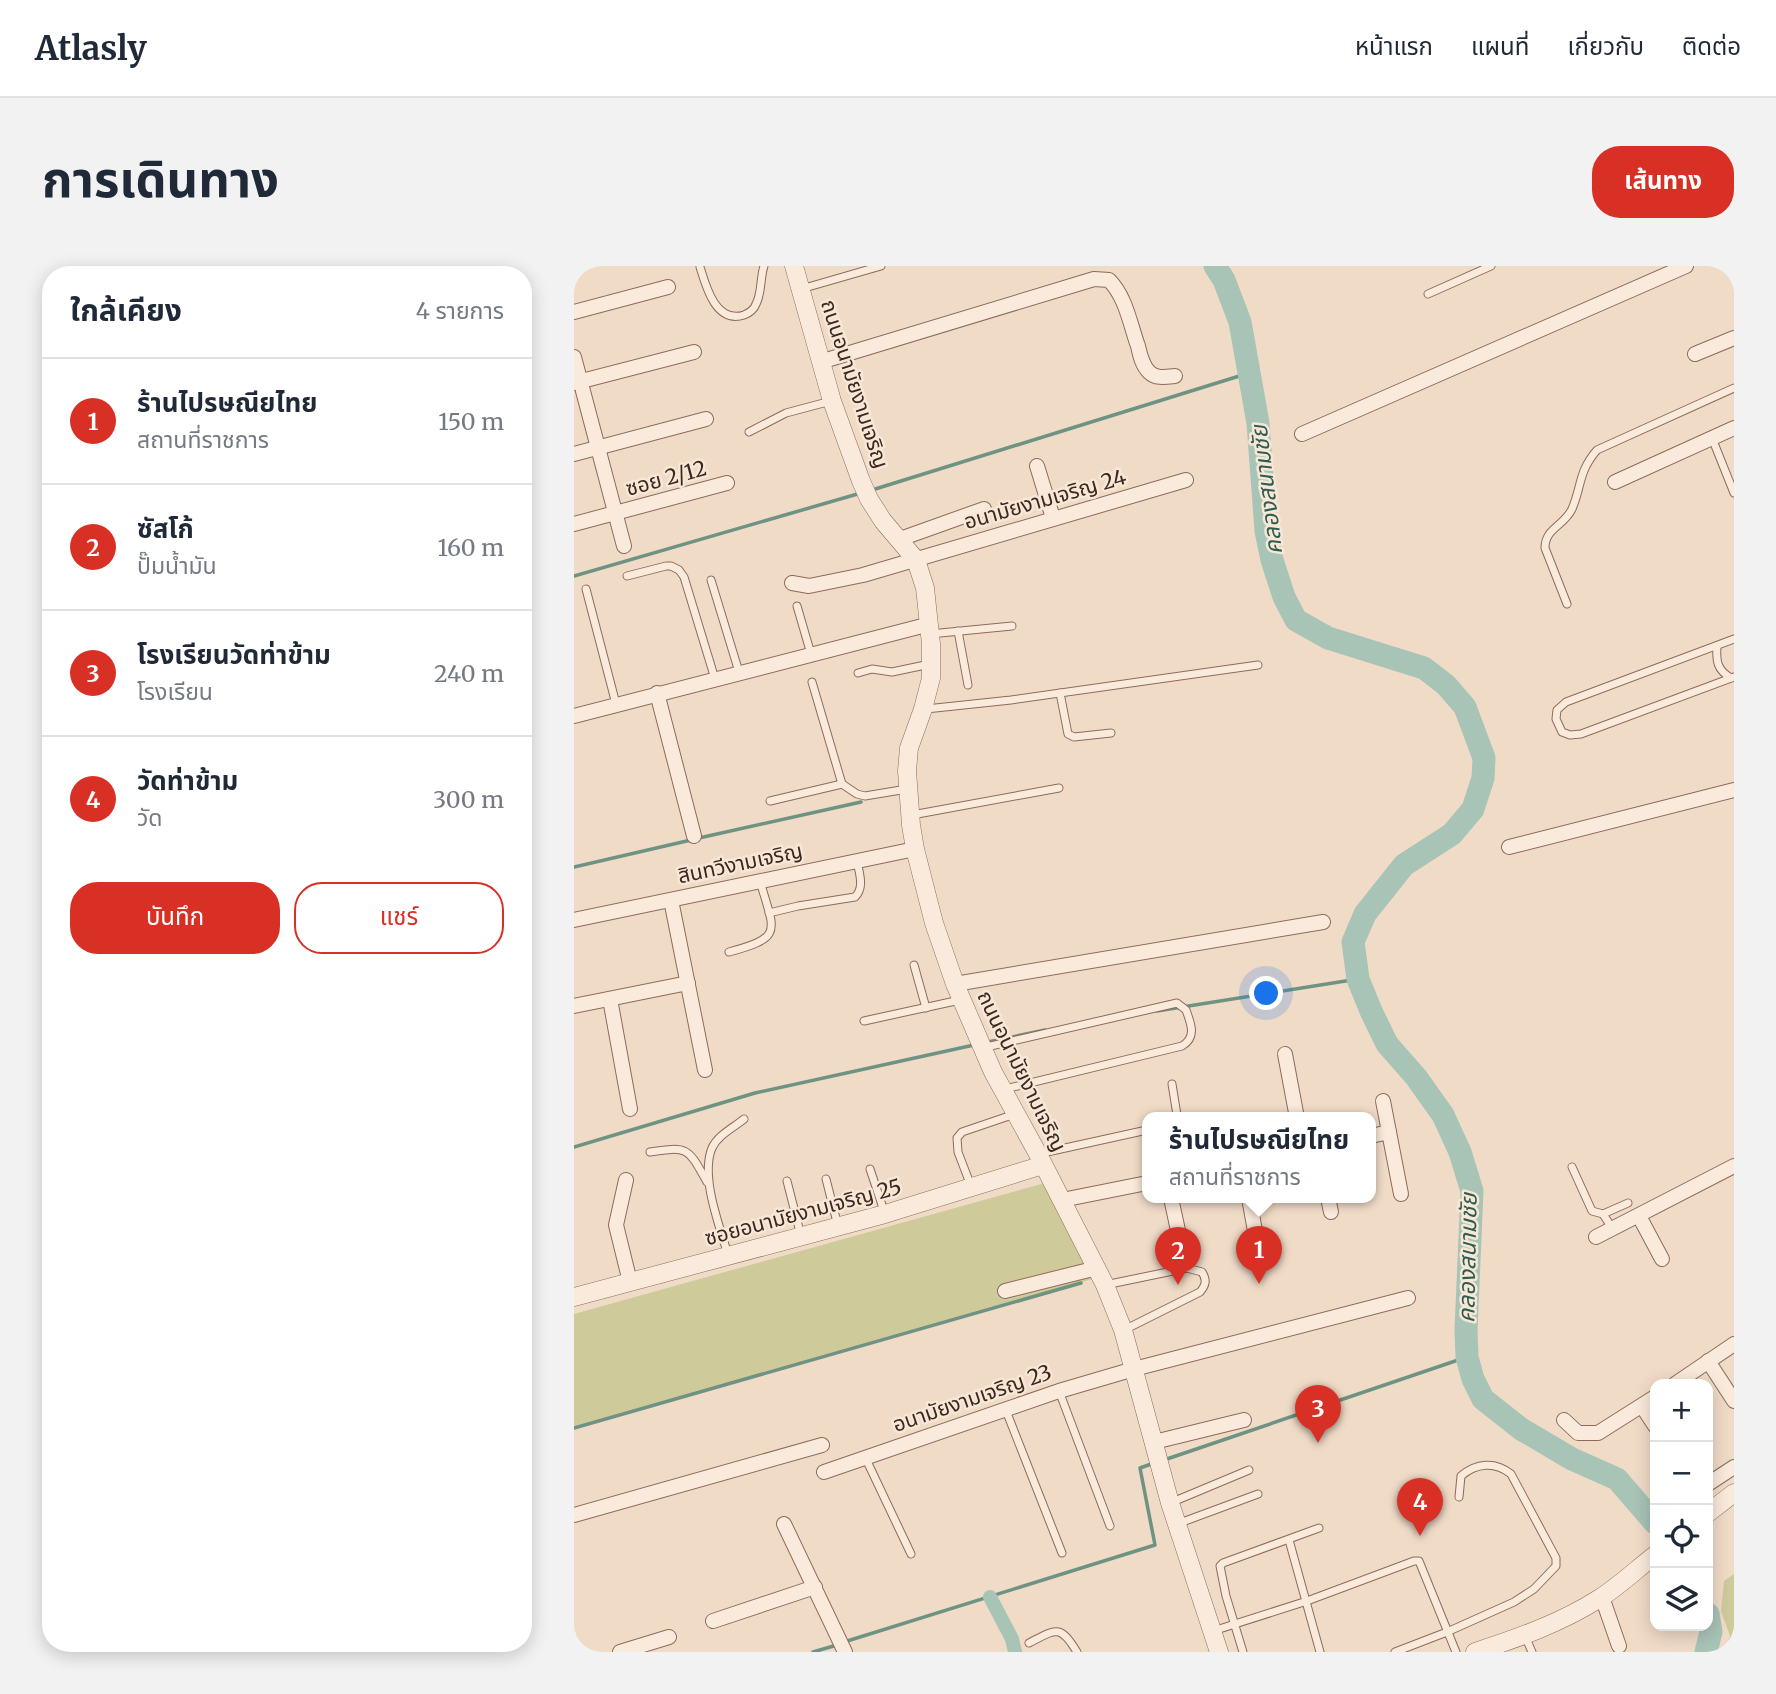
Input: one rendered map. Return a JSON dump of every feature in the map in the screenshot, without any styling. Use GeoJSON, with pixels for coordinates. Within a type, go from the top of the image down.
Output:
{"type":"FeatureCollection","features":[{"type":"Feature","properties":{"kind":"street","name":"ถนนอนามัยงามเจริญ"},"geometry":{"type":"LineString","coordinates":[[794,266],[832,401],[861,481],[883,521],[916,560],[925,587],[930,629],[929,690],[909,748],[908,789],[915,849],[934,923],[981,1048],[1097,1268],[1123,1330],[1170,1503],[1219,1652]]}},
{"type":"Feature","properties":{"kind":"street"},"geometry":{"type":"LineString","coordinates":[[1302,434],[1686,266]]}},
{"type":"Feature","properties":{"kind":"street"},"geometry":{"type":"LineString","coordinates":[[820,362],[1094,279],[1109,280],[1122,298],[1143,363],[1150,373],[1161,378],[1175,376]]}},
{"type":"Feature","properties":{"kind":"street"},"geometry":{"type":"LineString","coordinates":[[574,312],[668,287]]}},
{"type":"Feature","properties":{"kind":"street"},"geometry":{"type":"LineString","coordinates":[[1695,354],[1734,338]]}},
{"type":"Feature","properties":{"kind":"street"},"geometry":{"type":"LineString","coordinates":[[577,382],[694,352]]}},
{"type":"Feature","properties":{"kind":"street"},"geometry":{"type":"LineString","coordinates":[[574,357],[577,382],[598,447],[624,546]]}},
{"type":"Feature","properties":{"kind":"street"},"geometry":{"type":"LineString","coordinates":[[574,454],[706,419]]}},
{"type":"Feature","properties":{"kind":"street"},"geometry":{"type":"LineString","coordinates":[[1615,482],[1734,428]]}},
{"type":"Feature","properties":{"kind":"street"},"geometry":{"type":"LineString","coordinates":[[1037,466],[1053,518]]}},
{"type":"Feature","properties":{"kind":"street","name":"อนามัยงามเจริญ 24"},"geometry":{"type":"LineString","coordinates":[[792,583],[809,586],[828,583],[916,560],[1186,480]]}},
{"type":"Feature","properties":{"kind":"street","name":"ซอย 2/12"},"geometry":{"type":"LineString","coordinates":[[574,524],[727,483]]}},
{"type":"Feature","properties":{"kind":"street"},"geometry":{"type":"LineString","coordinates":[[900,539],[984,509]]}},
{"type":"Feature","properties":{"kind":"street"},"geometry":{"type":"LineString","coordinates":[[574,715],[811,654],[930,629]]}},
{"type":"Feature","properties":{"kind":"street"},"geometry":{"type":"LineString","coordinates":[[657,693],[694,836]]}},
{"type":"Feature","properties":{"kind":"street"},"geometry":{"type":"LineString","coordinates":[[1509,847],[1734,790]]}},
{"type":"Feature","properties":{"kind":"street","name":"สินทวีงามเจริญ"},"geometry":{"type":"LineString","coordinates":[[574,920],[915,849]]}},
{"type":"Feature","properties":{"kind":"street"},"geometry":{"type":"LineString","coordinates":[[671,900],[705,1070]]}},
{"type":"Feature","properties":{"kind":"street"},"geometry":{"type":"LineString","coordinates":[[958,992],[1323,922]]}},
{"type":"Feature","properties":{"kind":"street"},"geometry":{"type":"LineString","coordinates":[[574,1006],[688,983]]}},
{"type":"Feature","properties":{"kind":"street"},"geometry":{"type":"LineString","coordinates":[[610,999],[630,1109]]}},
{"type":"Feature","properties":{"kind":"street"},"geometry":{"type":"LineString","coordinates":[[1285,1054],[1296,1112]]}},
{"type":"Feature","properties":{"kind":"street"},"geometry":{"type":"LineString","coordinates":[[1383,1101],[1401,1194]]}},
{"type":"Feature","properties":{"kind":"street"},"geometry":{"type":"LineString","coordinates":[[1376,1135],[1389,1132]]}},
{"type":"Feature","properties":{"kind":"street","name":"ซอยอนามัยงามเจริญ 25"},"geometry":{"type":"LineString","coordinates":[[574,1297],[885,1214],[972,1188],[1041,1159]]}},
{"type":"Feature","properties":{"kind":"street"},"geometry":{"type":"LineString","coordinates":[[1596,1237],[1734,1166]]}},
{"type":"Feature","properties":{"kind":"street"},"geometry":{"type":"LineString","coordinates":[[626,1180],[616,1225],[630,1282]]}},
{"type":"Feature","properties":{"kind":"street"},"geometry":{"type":"LineString","coordinates":[[1062,1200],[1142,1184]]}},
{"type":"Feature","properties":{"kind":"street"},"geometry":{"type":"LineString","coordinates":[[1172,1203],[1182,1249]]}},
{"type":"Feature","properties":{"kind":"street"},"geometry":{"type":"LineString","coordinates":[[1250,1203],[1255,1231]]}},
{"type":"Feature","properties":{"kind":"street"},"geometry":{"type":"LineString","coordinates":[[1639,1216],[1662,1259]]}},
{"type":"Feature","properties":{"kind":"street"},"geometry":{"type":"LineString","coordinates":[[1005,1292],[1097,1268]]}},
{"type":"Feature","properties":{"kind":"street","name":"อนามัยงามเจริญ 23"},"geometry":{"type":"LineString","coordinates":[[824,1472],[1059,1391],[1408,1298]]}},
{"type":"Feature","properties":{"kind":"street"},"geometry":{"type":"LineString","coordinates":[[1682,1379],[1734,1344]]}},
{"type":"Feature","properties":{"kind":"street"},"geometry":{"type":"LineString","coordinates":[[1708,1361],[1734,1401]]}},
{"type":"Feature","properties":{"kind":"street"},"geometry":{"type":"LineString","coordinates":[[1564,1420],[1578,1433],[1598,1433],[1650,1401]]}},
{"type":"Feature","properties":{"kind":"street"},"geometry":{"type":"LineString","coordinates":[[1643,1406],[1650,1418]]}},
{"type":"Feature","properties":{"kind":"street"},"geometry":{"type":"LineString","coordinates":[[1158,1456],[1244,1420]]}},
{"type":"Feature","properties":{"kind":"street"},"geometry":{"type":"LineString","coordinates":[[574,1515],[821,1445]]}},
{"type":"Feature","properties":{"kind":"street"},"geometry":{"type":"LineString","coordinates":[[1713,1481],[1734,1467]]}},
{"type":"Feature","properties":{"kind":"street"},"geometry":{"type":"LineString","coordinates":[[1713,1509],[1732,1494]]}},
{"type":"Feature","properties":{"kind":"street"},"geometry":{"type":"LineString","coordinates":[[784,1524],[842,1645]]}},
{"type":"Feature","properties":{"kind":"street"},"geometry":{"type":"LineString","coordinates":[[1475,1652],[1528,1644],[1553,1624],[1609,1592],[1650,1559]]}},
{"type":"Feature","properties":{"kind":"street"},"geometry":{"type":"LineString","coordinates":[[713,1621],[814,1587]]}},
{"type":"Feature","properties":{"kind":"street"},"geometry":{"type":"LineString","coordinates":[[1609,1592],[1619,1646]]}},
{"type":"Feature","properties":{"kind":"street"},"geometry":{"type":"LineString","coordinates":[[620,1652],[669,1637]]}},
{"type":"Feature","properties":{"kind":"lane"},"geometry":{"type":"LineString","coordinates":[[700,267],[712,299],[725,314],[733,317],[749,313],[756,306],[764,266]]}},
{"type":"Feature","properties":{"kind":"lane"},"geometry":{"type":"LineString","coordinates":[[801,289],[881,266]]}},
{"type":"Feature","properties":{"kind":"lane"},"geometry":{"type":"LineString","coordinates":[[1428,294],[1490,266]]}},
{"type":"Feature","properties":{"kind":"lane"},"geometry":{"type":"LineString","coordinates":[[1567,604],[1545,548],[1545,540],[1550,531],[1566,518],[1572,509],[1587,462],[1597,450],[1734,388]]}},
{"type":"Feature","properties":{"kind":"lane"},"geometry":{"type":"LineString","coordinates":[[749,432],[786,413],[832,401]]}},
{"type":"Feature","properties":{"kind":"lane"},"geometry":{"type":"LineString","coordinates":[[1712,438],[1734,493]]}},
{"type":"Feature","properties":{"kind":"lane"},"geometry":{"type":"LineString","coordinates":[[627,576],[666,566],[679,570],[691,596],[715,679]]}},
{"type":"Feature","properties":{"kind":"lane"},"geometry":{"type":"LineString","coordinates":[[711,580],[738,672]]}},
{"type":"Feature","properties":{"kind":"lane"},"geometry":{"type":"LineString","coordinates":[[586,589],[616,704]]}},
{"type":"Feature","properties":{"kind":"lane"},"geometry":{"type":"LineString","coordinates":[[797,606],[811,654]]}},
{"type":"Feature","properties":{"kind":"lane"},"geometry":{"type":"LineString","coordinates":[[930,629],[958,631],[1012,626]]}},
{"type":"Feature","properties":{"kind":"lane"},"geometry":{"type":"LineString","coordinates":[[958,631],[968,685]]}},
{"type":"Feature","properties":{"kind":"lane"},"geometry":{"type":"LineString","coordinates":[[1732,678],[1581,734],[1570,735],[1558,727],[1557,710],[1566,702],[1734,639]]}},
{"type":"Feature","properties":{"kind":"lane"},"geometry":{"type":"LineString","coordinates":[[1717,646],[1717,665],[1721,673],[1732,678]]}},
{"type":"Feature","properties":{"kind":"lane"},"geometry":{"type":"LineString","coordinates":[[858,673],[872,668],[892,672],[931,664]]}},
{"type":"Feature","properties":{"kind":"lane"},"geometry":{"type":"LineString","coordinates":[[923,709],[1258,665]]}},
{"type":"Feature","properties":{"kind":"lane"},"geometry":{"type":"LineString","coordinates":[[812,682],[842,784],[865,796],[908,789]]}},
{"type":"Feature","properties":{"kind":"lane"},"geometry":{"type":"LineString","coordinates":[[1060,693],[1068,734],[1074,737],[1111,733]]}},
{"type":"Feature","properties":{"kind":"lane"},"geometry":{"type":"LineString","coordinates":[[771,801],[842,784]]}},
{"type":"Feature","properties":{"kind":"lane"},"geometry":{"type":"LineString","coordinates":[[910,815],[1059,788]]}},
{"type":"Feature","properties":{"kind":"lane"},"geometry":{"type":"LineString","coordinates":[[769,913],[855,897],[861,886],[856,860]]}},
{"type":"Feature","properties":{"kind":"lane"},"geometry":{"type":"LineString","coordinates":[[729,952],[764,941],[772,929],[760,880]]}},
{"type":"Feature","properties":{"kind":"lane"},"geometry":{"type":"LineString","coordinates":[[914,965],[926,1008]]}},
{"type":"Feature","properties":{"kind":"lane"},"geometry":{"type":"LineString","coordinates":[[864,1021],[926,1008],[958,992]]}},
{"type":"Feature","properties":{"kind":"lane"},"geometry":{"type":"LineString","coordinates":[[981,1048],[1177,1003],[1186,1010],[1193,1035],[1190,1042],[1182,1046],[1002,1089]]}},
{"type":"Feature","properties":{"kind":"lane"},"geometry":{"type":"LineString","coordinates":[[1172,1084],[1177,1112]]}},
{"type":"Feature","properties":{"kind":"lane"},"geometry":{"type":"LineString","coordinates":[[972,1188],[958,1152],[957,1138],[962,1132],[1016,1113]]}},
{"type":"Feature","properties":{"kind":"lane"},"geometry":{"type":"LineString","coordinates":[[728,1256],[710,1188],[709,1161],[712,1148],[720,1136],[744,1119]]}},
{"type":"Feature","properties":{"kind":"lane"},"geometry":{"type":"LineString","coordinates":[[1041,1159],[1142,1131]]}},
{"type":"Feature","properties":{"kind":"lane"},"geometry":{"type":"LineString","coordinates":[[650,1152],[680,1148],[687,1151],[694,1158],[710,1188]]}},
{"type":"Feature","properties":{"kind":"lane"},"geometry":{"type":"LineString","coordinates":[[1572,1167],[1592,1211],[1603,1214],[1628,1203]]}},
{"type":"Feature","properties":{"kind":"lane"},"geometry":{"type":"LineString","coordinates":[[870,1169],[885,1214]]}},
{"type":"Feature","properties":{"kind":"lane"},"geometry":{"type":"LineString","coordinates":[[826,1179],[838,1227]]}},
{"type":"Feature","properties":{"kind":"lane"},"geometry":{"type":"LineString","coordinates":[[787,1181],[801,1237]]}},
{"type":"Feature","properties":{"kind":"lane"},"geometry":{"type":"LineString","coordinates":[[1603,1214],[1612,1229]]}},
{"type":"Feature","properties":{"kind":"lane"},"geometry":{"type":"LineString","coordinates":[[1105,1285],[1187,1268],[1202,1272],[1206,1278],[1205,1286],[1200,1292],[1123,1330]]}},
{"type":"Feature","properties":{"kind":"lane"},"geometry":{"type":"LineString","coordinates":[[1059,1391],[1110,1526]]}},
{"type":"Feature","properties":{"kind":"lane"},"geometry":{"type":"LineString","coordinates":[[1005,1408],[1062,1553]]}},
{"type":"Feature","properties":{"kind":"lane"},"geometry":{"type":"LineString","coordinates":[[865,1457],[911,1554]]}},
{"type":"Feature","properties":{"kind":"lane"},"geometry":{"type":"LineString","coordinates":[[1395,1652],[1447,1632],[1524,1595],[1535,1589],[1556,1566],[1556,1558],[1511,1474],[1504,1468],[1486,1464],[1468,1469],[1461,1476],[1459,1497]]}},
{"type":"Feature","properties":{"kind":"lane"},"geometry":{"type":"LineString","coordinates":[[1170,1503],[1250,1470]]}},
{"type":"Feature","properties":{"kind":"lane"},"geometry":{"type":"LineString","coordinates":[[1177,1524],[1258,1494]]}},
{"type":"Feature","properties":{"kind":"lane"},"geometry":{"type":"LineString","coordinates":[[1243,1652],[1220,1566],[1319,1528]]}},
{"type":"Feature","properties":{"kind":"lane"},"geometry":{"type":"LineString","coordinates":[[1289,1541],[1320,1652]]}},
{"type":"Feature","properties":{"kind":"lane"},"geometry":{"type":"LineString","coordinates":[[1212,1632],[1307,1601],[1414,1561],[1419,1562],[1456,1652]]}},
{"type":"Feature","properties":{"kind":"lane"},"geometry":{"type":"LineString","coordinates":[[1029,1643],[1053,1631],[1060,1631],[1066,1634],[1077,1652]]}},
{"type":"Feature","properties":{"kind":"shaded area"},"geometry":{"type":"Polygon","coordinates":[[[1052,1181],[1103,1276],[574,1428],[574,1314],[1052,1181]]]}},
{"type":"Feature","properties":{"kind":"shaded area"},"geometry":{"type":"Polygon","coordinates":[[[1734,1574],[1734,1652],[1726,1652],[1730,1636],[1721,1611],[1724,1581],[1734,1574]]]}},
{"type":"Feature","properties":{"kind":"waterway","name":"คลองสนามชัย"},"geometry":{"type":"LineString","coordinates":[[1215,266],[1224,280],[1240,322],[1258,423],[1266,531],[1284,597],[1296,620],[1328,638],[1424,668],[1446,685],[1465,707],[1484,758],[1483,778],[1473,809],[1452,834],[1404,865],[1365,914],[1353,942],[1358,979],[1371,1011],[1387,1044],[1416,1077],[1443,1115],[1460,1152],[1472,1191],[1466,1330],[1467,1357],[1473,1379],[1483,1399],[1521,1429],[1572,1459],[1617,1479],[1650,1517]]}},
{"type":"Feature","properties":{"kind":"waterway"},"geometry":{"type":"LineString","coordinates":[[872,490],[1249,373]]}},
{"type":"Feature","properties":{"kind":"waterway"},"geometry":{"type":"LineString","coordinates":[[574,576],[861,493]]}},
{"type":"Feature","properties":{"kind":"waterway"},"geometry":{"type":"LineString","coordinates":[[699,838],[861,802]]}},
{"type":"Feature","properties":{"kind":"waterway"},"geometry":{"type":"LineString","coordinates":[[574,867],[691,840]]}},
{"type":"Feature","properties":{"kind":"waterway"},"geometry":{"type":"LineString","coordinates":[[1157,1011],[1358,979]]}},
{"type":"Feature","properties":{"kind":"waterway"},"geometry":{"type":"LineString","coordinates":[[988,1042],[1045,1030]]}},
{"type":"Feature","properties":{"kind":"waterway"},"geometry":{"type":"LineString","coordinates":[[574,1147],[755,1093],[974,1045]]}},
{"type":"Feature","properties":{"kind":"waterway"},"geometry":{"type":"LineString","coordinates":[[574,1428],[1081,1283]]}},
{"type":"Feature","properties":{"kind":"waterway"},"geometry":{"type":"LineString","coordinates":[[1164,1460],[1467,1357]]}},
{"type":"Feature","properties":{"kind":"waterway"},"geometry":{"type":"LineString","coordinates":[[844,1642],[1155,1545],[1140,1468],[1154,1463]]}},
{"type":"Feature","properties":{"kind":"waterway"},"geometry":{"type":"LineString","coordinates":[[990,1597],[1012,1639],[1015,1652]]}},
{"type":"Feature","properties":{"kind":"waterway","name":"คลองสนามชัย"},"geometry":{"type":"LineString","coordinates":[[1706,1652],[1711,1631]]}},
{"type":"Feature","properties":{"kind":"waterway"},"geometry":{"type":"LineString","coordinates":[[813,1652],[837,1645]]}},
{"type":"Feature","properties":{"kind":"place","name":"ร้านไปรษณียไทย"},"geometry":{"type":"Point","coordinates":[1259,1284]}},
{"type":"Feature","properties":{"kind":"place","name":"ซัสโก้"},"geometry":{"type":"Point","coordinates":[1178,1285]}},
{"type":"Feature","properties":{"kind":"place","name":"โรงเรียนวัดท่าข้าม"},"geometry":{"type":"Point","coordinates":[1318,1443]}},
{"type":"Feature","properties":{"kind":"place","name":"วัดท่าข้าม"},"geometry":{"type":"Point","coordinates":[1420,1536]}}]}
